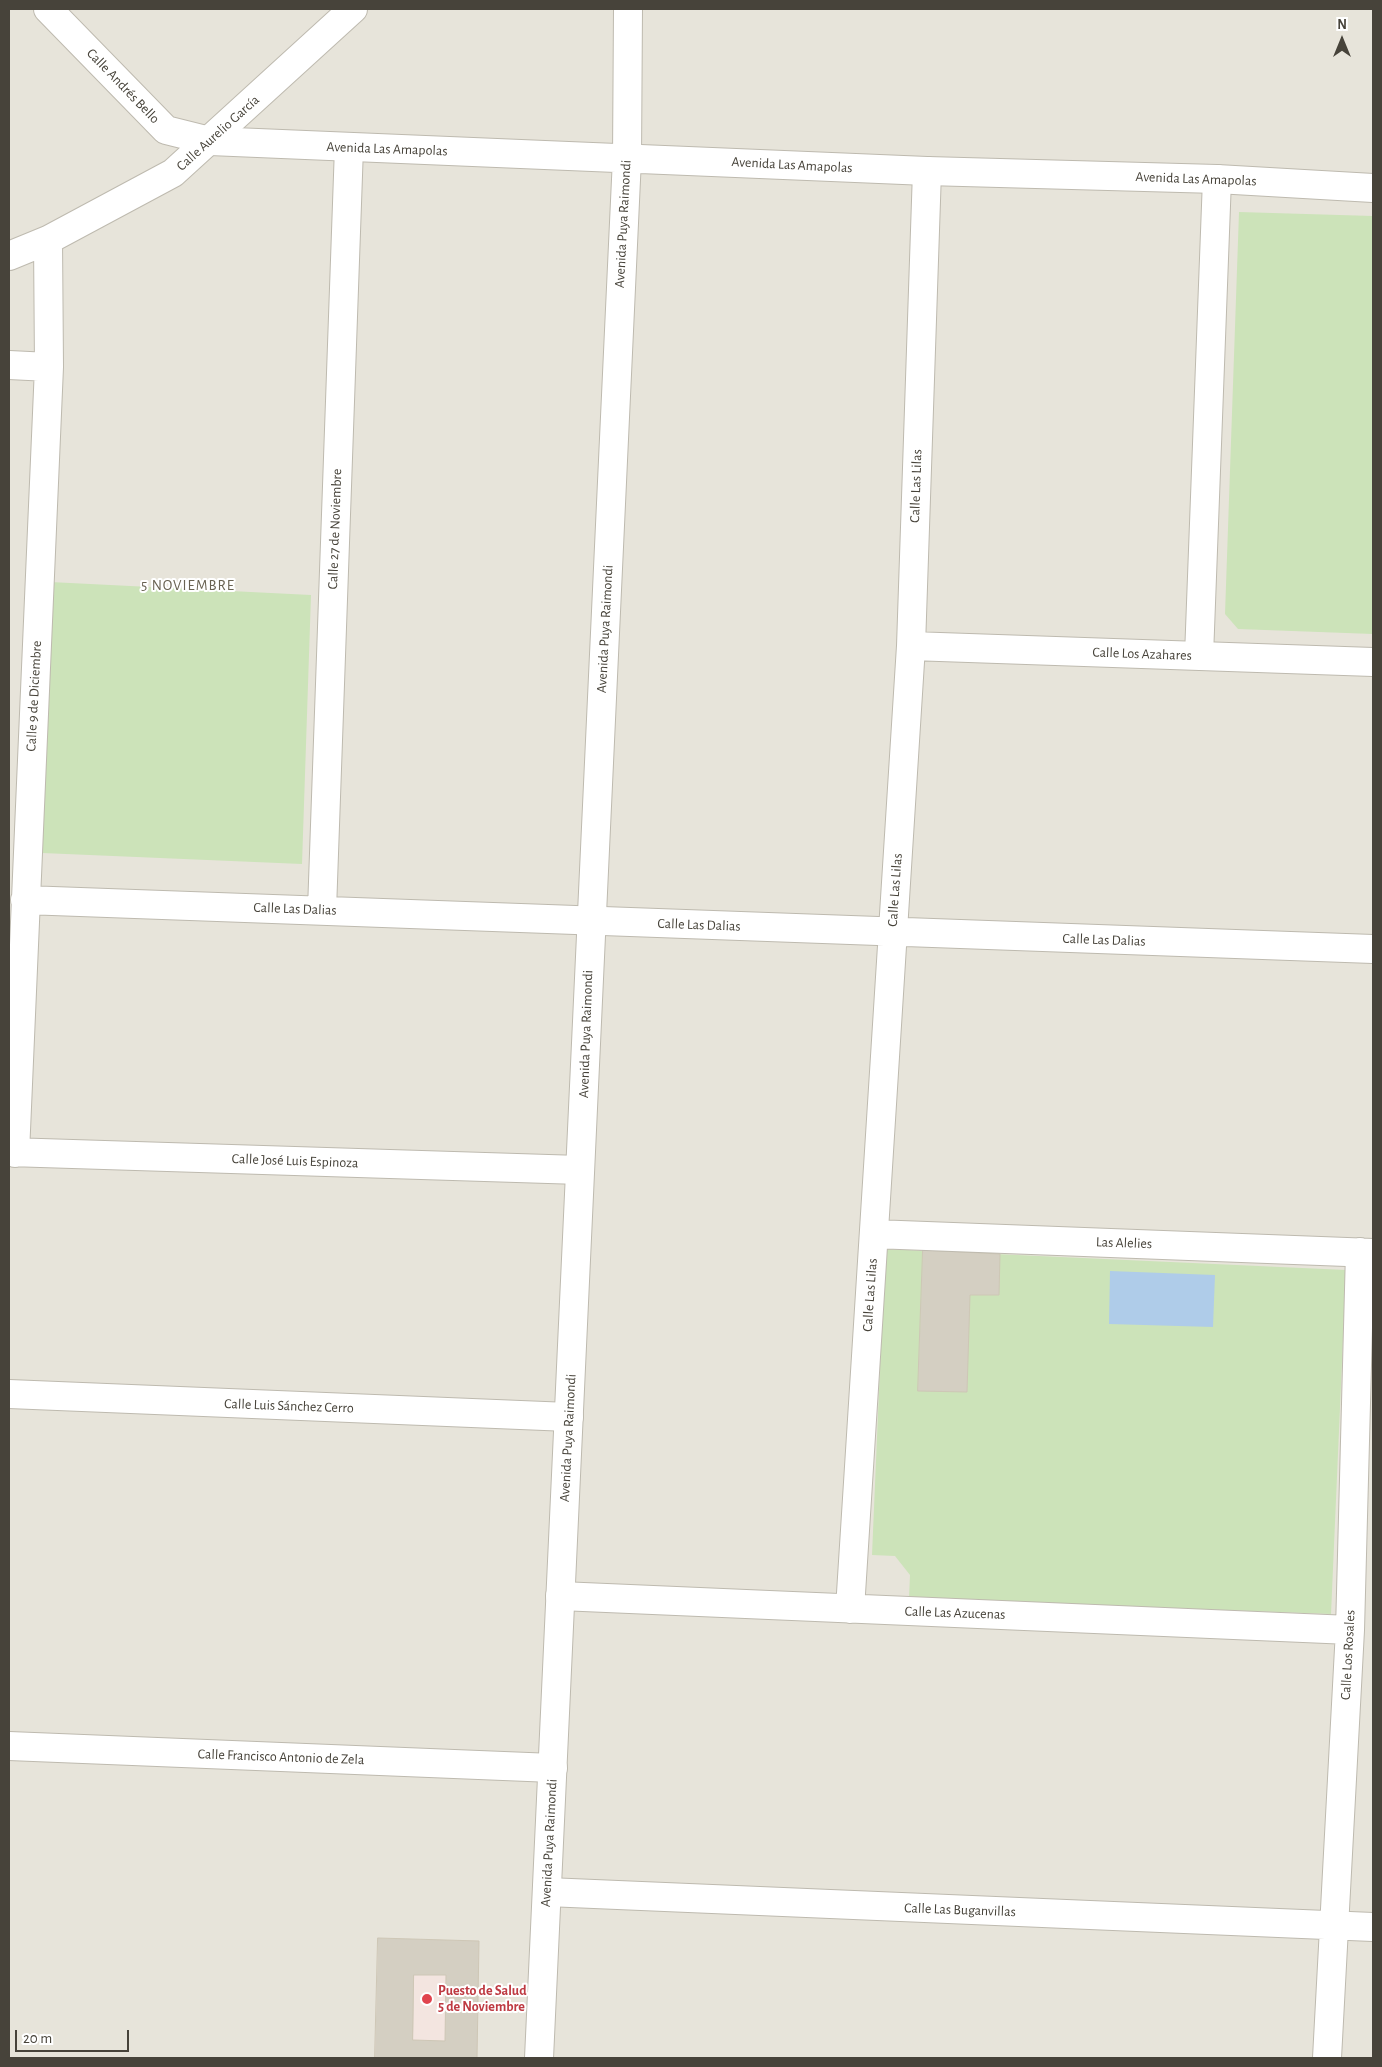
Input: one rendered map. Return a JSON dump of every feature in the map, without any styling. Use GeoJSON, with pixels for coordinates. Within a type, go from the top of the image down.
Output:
{"type":"FeatureCollection","features":[{"type":"Feature","properties":{"kind":"street","name":"Calle Andrés Bello"},"geometry":{"type":"LineString","coordinates":[[48,9],[166,130],[210,140]]}},
{"type":"Feature","properties":{"kind":"street","name":"Calle Aurelio García"},"geometry":{"type":"LineString","coordinates":[[9,256],[48,240],[173,173],[354,9]]}},
{"type":"Feature","properties":{"kind":"street","name":"Avenida Puya Raimondi"},"geometry":{"type":"LineString","coordinates":[[539,2058],[627,158],[628,9]]}},
{"type":"Feature","properties":{"kind":"street","name":"Avenida Las Amapolas"},"geometry":{"type":"LineString","coordinates":[[210,140],[349,148],[928,171],[1217,179],[1373,188]]}},
{"type":"Feature","properties":{"kind":"street","name":"Calle 27 de Noviembre"},"geometry":{"type":"LineString","coordinates":[[322,910],[349,148]]}},
{"type":"Feature","properties":{"kind":"street","name":"Calle Las Lilas"},"geometry":{"type":"LineString","coordinates":[[850,1609],[911,646],[928,171]]}},
{"type":"Feature","properties":{"kind":"street"},"geometry":{"type":"LineString","coordinates":[[1200,656],[1217,179]]}},
{"type":"Feature","properties":{"kind":"street","name":"Calle 9 de Diciembre"},"geometry":{"type":"LineString","coordinates":[[12,1152],[26,900],[49,367],[48,240]]}},
{"type":"Feature","properties":{"kind":"street"},"geometry":{"type":"LineString","coordinates":[[9,365],[49,367]]}},
{"type":"Feature","properties":{"kind":"street","name":"Calle Los Azahares"},"geometry":{"type":"LineString","coordinates":[[911,646],[1373,662]]}},
{"type":"Feature","properties":{"kind":"street","name":"Calle Las Dalias"},"geometry":{"type":"LineString","coordinates":[[26,900],[1373,950]]}},
{"type":"Feature","properties":{"kind":"street","name":"Calle José Luis Espinoza"},"geometry":{"type":"LineString","coordinates":[[12,1152],[580,1170]]}},
{"type":"Feature","properties":{"kind":"street","name":"Las Alelies"},"geometry":{"type":"LineString","coordinates":[[874,1234],[1366,1252]]}},
{"type":"Feature","properties":{"kind":"street","name":"Calle Los Rosales"},"geometry":{"type":"LineString","coordinates":[[1327,2058],[1350,1630],[1366,1252]]}},
{"type":"Feature","properties":{"kind":"street","name":"Calle Luis Sánchez Cerro"},"geometry":{"type":"LineString","coordinates":[[9,1394],[569,1417]]}},
{"type":"Feature","properties":{"kind":"street","name":"Calle Las Azucenas"},"geometry":{"type":"LineString","coordinates":[[560,1596],[1350,1630]]}},
{"type":"Feature","properties":{"kind":"street","name":"Calle Francisco Antonio de Zela"},"geometry":{"type":"LineString","coordinates":[[9,1746],[553,1768]]}},
{"type":"Feature","properties":{"kind":"street","name":"Calle Las Buganvillas"},"geometry":{"type":"LineString","coordinates":[[547,1892],[1373,1927]]}},
{"type":"Feature","properties":{"kind":"shaded area"},"geometry":{"type":"Polygon","coordinates":[[[9,9],[1373,9],[1373,2058],[9,2058],[9,9]]]}},
{"type":"Feature","properties":{"kind":"shaded area","name":"Puesto de Salud 5 de Noviembre"},"geometry":{"type":"Polygon","coordinates":[[[378,1938],[479,1941],[477,2058],[375,2058],[378,1938]]]}},
{"type":"Feature","properties":{"kind":"green space"},"geometry":{"type":"Polygon","coordinates":[[[1239,212],[1373,216],[1373,634],[1238,629],[1225,614],[1239,212]]]}},
{"type":"Feature","properties":{"kind":"green space"},"geometry":{"type":"Polygon","coordinates":[[[50,582],[311,595],[302,864],[42,853],[50,582]]]}},
{"type":"Feature","properties":{"kind":"green space"},"geometry":{"type":"Polygon","coordinates":[[[885,1249],[1346,1270],[1331,1614],[909,1598],[910,1575],[895,1556],[872,1555],[885,1249]]]}},
{"type":"Feature","properties":{"kind":"water"},"geometry":{"type":"Polygon","coordinates":[[[1110,1271],[1215,1275],[1213,1327],[1109,1324],[1110,1271]]]}},
{"type":"Feature","properties":{"kind":"building"},"geometry":{"type":"Polygon","coordinates":[[[923,1250],[1000,1254],[999,1295],[970,1295],[967,1392],[918,1391],[923,1250]]]}},
{"type":"Feature","properties":{"kind":"building","name":"Puesto de Salud 5 de Noviembre"},"geometry":{"type":"Polygon","coordinates":[[[378,1938],[479,1941],[477,2058],[375,2058],[378,1938]],[[414,1975],[413,2040],[445,2041],[446,1975],[414,1975]]]}},
{"type":"Feature","properties":{"kind":"place","name":"Puesto de Salud 5 de Noviembre"},"geometry":{"type":"Point","coordinates":[427,1999]}},
{"type":"Feature","properties":{"kind":"district","name":"5 NOVIEMBRE"},"geometry":{"type":"Point","coordinates":[188,585]}}]}
